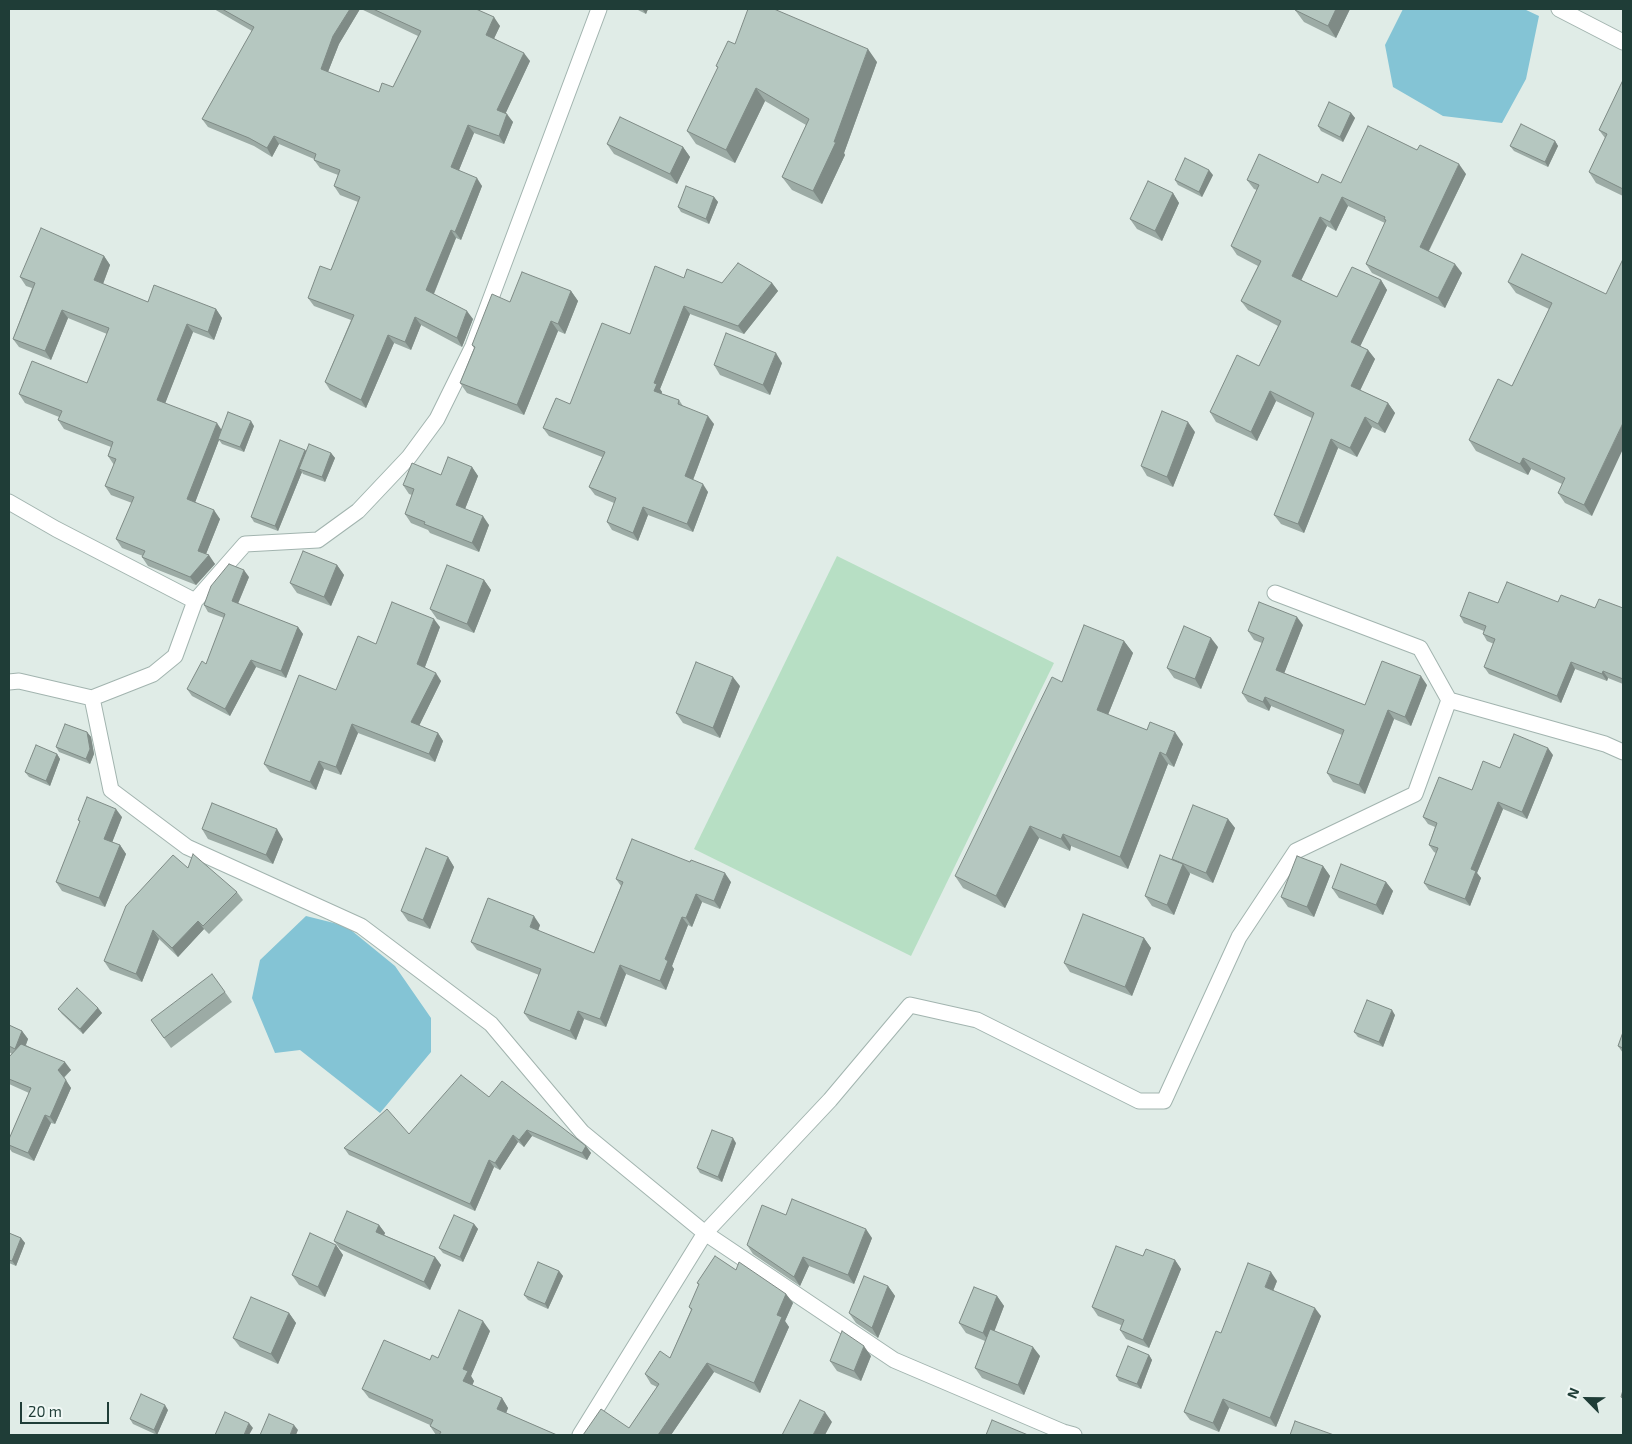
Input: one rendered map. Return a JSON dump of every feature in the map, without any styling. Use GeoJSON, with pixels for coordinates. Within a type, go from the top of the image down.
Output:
{"type":"FeatureCollection","features":[{"type":"Feature","properties":{"kind":"street"},"geometry":{"type":"LineString","coordinates":[[9,682],[19,681],[92,698],[153,674],[175,656],[196,601],[245,544],[318,540],[358,511],[409,457],[437,419],[473,346],[599,9]]}},
{"type":"Feature","properties":{"kind":"street"},"geometry":{"type":"LineString","coordinates":[[1559,9],[1623,42]]}},
{"type":"Feature","properties":{"kind":"street"},"geometry":{"type":"LineString","coordinates":[[9,502],[56,529],[196,601]]}},
{"type":"Feature","properties":{"kind":"street"},"geometry":{"type":"LineString","coordinates":[[1275,594],[1420,648],[1449,700],[1605,744],[1623,752]]}},
{"type":"Feature","properties":{"kind":"street"},"geometry":{"type":"LineString","coordinates":[[92,698],[111,790],[187,847],[361,926],[491,1024],[582,1132],[705,1233],[894,1360],[1067,1434]]}},
{"type":"Feature","properties":{"kind":"street"},"geometry":{"type":"LineString","coordinates":[[580,1435],[705,1233],[830,1100],[910,1005],[977,1020],[1139,1101],[1164,1101],[1239,937],[1296,851],[1415,794],[1449,700]]}},
{"type":"Feature","properties":{"kind":"green space"},"geometry":{"type":"Polygon","coordinates":[[[837,556],[1054,663],[911,956],[694,849],[837,556]]]}},
{"type":"Feature","properties":{"kind":"water"},"geometry":{"type":"Polygon","coordinates":[[[1403,9],[1524,9],[1539,16],[1526,79],[1502,123],[1443,116],[1393,87],[1385,45],[1403,9]]]}},
{"type":"Feature","properties":{"kind":"water"},"geometry":{"type":"Polygon","coordinates":[[[306,916],[346,926],[395,966],[431,1018],[431,1052],[380,1113],[300,1050],[275,1053],[252,998],[260,960],[306,916]]]}},
{"type":"Feature","properties":{"kind":"building"},"geometry":{"type":"Polygon","coordinates":[[[222,9],[350,9],[333,36],[321,69],[379,92],[382,83],[393,87],[421,31],[373,9],[476,9],[494,17],[486,35],[524,53],[497,110],[507,114],[499,136],[468,125],[451,167],[477,178],[455,232],[451,230],[426,290],[467,311],[457,338],[415,317],[405,342],[388,335],[361,400],[325,382],[354,315],[308,298],[320,266],[331,270],[360,197],[334,186],[340,170],[314,160],[316,154],[274,136],[267,148],[249,138],[202,119],[254,27],[222,9]]]}},
{"type":"Feature","properties":{"kind":"building"},"geometry":{"type":"Polygon","coordinates":[[[748,9],[774,9],[868,49],[834,142],[836,142],[813,191],[782,177],[809,119],[756,88],[726,150],[687,131],[718,67],[716,66],[728,41],[735,44],[748,9]]]}},
{"type":"Feature","properties":{"kind":"building"},"geometry":{"type":"Polygon","coordinates":[[[1296,9],[1336,9],[1328,26],[1296,9]]]}},
{"type":"Feature","properties":{"kind":"building"},"geometry":{"type":"Polygon","coordinates":[[[1623,80],[1623,189],[1589,172],[1607,134],[1599,130],[1623,80]]]}},
{"type":"Feature","properties":{"kind":"building"},"geometry":{"type":"Polygon","coordinates":[[[1329,102],[1351,113],[1340,137],[1318,126],[1329,102]]]}},
{"type":"Feature","properties":{"kind":"building"},"geometry":{"type":"Polygon","coordinates":[[[620,117],[683,147],[670,174],[607,144],[620,117]]]}},
{"type":"Feature","properties":{"kind":"building"},"geometry":{"type":"Polygon","coordinates":[[[1521,124],[1555,141],[1545,162],[1510,146],[1521,124]]]}},
{"type":"Feature","properties":{"kind":"building"},"geometry":{"type":"Polygon","coordinates":[[[1368,126],[1417,150],[1420,145],[1459,164],[1420,247],[1455,264],[1438,298],[1366,264],[1386,220],[1384,219],[1385,217],[1342,197],[1330,222],[1320,217],[1292,276],[1337,297],[1352,267],[1381,280],[1351,342],[1368,350],[1351,386],[1388,403],[1378,424],[1365,417],[1350,448],[1331,439],[1298,524],[1274,515],[1314,413],[1270,391],[1251,432],[1210,412],[1237,355],[1259,366],[1281,321],[1241,301],[1261,261],[1231,246],[1259,185],[1247,180],[1259,154],[1318,183],[1322,174],[1341,183],[1368,126]]]}},
{"type":"Feature","properties":{"kind":"building"},"geometry":{"type":"Polygon","coordinates":[[[1185,158],[1209,170],[1199,192],[1175,180],[1185,158]]]}},
{"type":"Feature","properties":{"kind":"building"},"geometry":{"type":"Polygon","coordinates":[[[1148,181],[1173,193],[1155,231],[1130,219],[1148,181]]]}},
{"type":"Feature","properties":{"kind":"building"},"geometry":{"type":"Polygon","coordinates":[[[686,186],[714,197],[706,219],[678,207],[686,186]]]}},
{"type":"Feature","properties":{"kind":"building"},"geometry":{"type":"Polygon","coordinates":[[[41,228],[104,256],[94,280],[148,302],[154,285],[216,309],[208,332],[187,324],[157,400],[217,423],[187,499],[214,510],[198,551],[209,555],[190,577],[142,557],[145,551],[116,539],[134,497],[105,486],[116,459],[108,456],[113,442],[58,420],[62,411],[19,394],[32,361],[87,383],[109,328],[62,310],[45,351],[13,339],[35,283],[20,277],[41,228]]]}},
{"type":"Feature","properties":{"kind":"building"},"geometry":{"type":"Polygon","coordinates":[[[1522,254],[1606,294],[1623,259],[1623,423],[1584,505],[1558,493],[1565,478],[1523,458],[1520,464],[1469,440],[1498,379],[1512,386],[1552,303],[1508,282],[1522,254]]]}},
{"type":"Feature","properties":{"kind":"building"},"geometry":{"type":"Polygon","coordinates":[[[738,263],[772,283],[738,326],[684,306],[654,383],[657,384],[654,391],[679,400],[678,404],[708,416],[685,476],[703,484],[687,524],[643,507],[633,533],[607,522],[616,498],[589,487],[605,452],[543,428],[556,398],[570,404],[602,323],[630,334],[655,266],[684,278],[687,269],[722,283],[738,263]]]}},
{"type":"Feature","properties":{"kind":"building"},"geometry":{"type":"Polygon","coordinates":[[[522,272],[571,291],[558,324],[551,321],[517,405],[460,383],[475,347],[472,345],[492,294],[510,302],[522,272]]]}},
{"type":"Feature","properties":{"kind":"building"},"geometry":{"type":"Polygon","coordinates":[[[726,333],[776,353],[763,385],[714,365],[726,333]]]}},
{"type":"Feature","properties":{"kind":"building"},"geometry":{"type":"Polygon","coordinates":[[[1162,411],[1188,422],[1167,477],[1141,466],[1162,411]]]}},
{"type":"Feature","properties":{"kind":"building"},"geometry":{"type":"Polygon","coordinates":[[[228,412],[251,421],[240,447],[218,439],[228,412]]]}},
{"type":"Feature","properties":{"kind":"building"},"geometry":{"type":"Polygon","coordinates":[[[280,440],[305,450],[275,526],[251,517],[280,440]]]}},
{"type":"Feature","properties":{"kind":"building"},"geometry":{"type":"Polygon","coordinates":[[[309,444],[331,453],[322,477],[299,469],[309,444]]]}},
{"type":"Feature","properties":{"kind":"building"},"geometry":{"type":"Polygon","coordinates":[[[448,457],[472,467],[456,505],[483,516],[472,543],[424,524],[425,522],[405,514],[414,489],[403,485],[412,463],[441,475],[448,457]]]}},
{"type":"Feature","properties":{"kind":"building"},"geometry":{"type":"Polygon","coordinates":[[[303,551],[337,565],[324,597],[290,583],[303,551]]]}},
{"type":"Feature","properties":{"kind":"building"},"geometry":{"type":"Polygon","coordinates":[[[229,564],[244,570],[232,601],[298,627],[281,671],[251,660],[225,709],[187,689],[202,661],[206,664],[225,614],[204,605],[211,586],[229,564]]]}},
{"type":"Feature","properties":{"kind":"building"},"geometry":{"type":"Polygon","coordinates":[[[447,565],[484,580],[467,624],[430,609],[447,565]]]}},
{"type":"Feature","properties":{"kind":"building"},"geometry":{"type":"Polygon","coordinates":[[[1507,582],[1558,602],[1561,595],[1595,608],[1599,599],[1623,608],[1623,679],[1603,671],[1602,674],[1571,662],[1557,696],[1484,667],[1495,639],[1483,634],[1486,626],[1460,616],[1469,592],[1498,603],[1507,582]]]}},
{"type":"Feature","properties":{"kind":"building"},"geometry":{"type":"Polygon","coordinates":[[[392,602],[434,619],[417,664],[436,673],[411,722],[438,733],[429,754],[352,724],[336,767],[319,761],[310,782],[264,764],[299,675],[336,690],[358,636],[376,644],[392,602]]]}},
{"type":"Feature","properties":{"kind":"building"},"geometry":{"type":"Polygon","coordinates":[[[1259,602],[1297,617],[1276,670],[1365,705],[1382,661],[1421,676],[1405,717],[1388,710],[1359,785],[1327,773],[1344,730],[1265,697],[1263,702],[1242,693],[1264,638],[1248,631],[1259,602]]]}},
{"type":"Feature","properties":{"kind":"building"},"geometry":{"type":"Polygon","coordinates":[[[1084,625],[1124,641],[1097,710],[1147,730],[1150,722],[1175,732],[1166,755],[1160,752],[1120,857],[1063,834],[1061,839],[1030,826],[996,896],[955,876],[1052,677],[1062,682],[1084,625]]]}},
{"type":"Feature","properties":{"kind":"building"},"geometry":{"type":"Polygon","coordinates":[[[1184,626],[1211,638],[1195,679],[1167,668],[1184,626]]]}},
{"type":"Feature","properties":{"kind":"building"},"geometry":{"type":"Polygon","coordinates":[[[696,662],[733,677],[713,728],[676,713],[696,662]]]}},
{"type":"Feature","properties":{"kind":"building"},"geometry":{"type":"Polygon","coordinates":[[[65,724],[87,732],[90,749],[86,759],[56,747],[65,724]]]}},
{"type":"Feature","properties":{"kind":"building"},"geometry":{"type":"Polygon","coordinates":[[[1514,734],[1548,748],[1522,812],[1498,802],[1471,869],[1476,871],[1465,899],[1424,883],[1438,848],[1429,845],[1437,823],[1423,817],[1439,777],[1472,790],[1483,761],[1500,768],[1514,734]]]}},
{"type":"Feature","properties":{"kind":"building"},"geometry":{"type":"Polygon","coordinates":[[[36,745],[57,754],[46,781],[25,772],[36,745]]]}},
{"type":"Feature","properties":{"kind":"building"},"geometry":{"type":"Polygon","coordinates":[[[87,797],[116,809],[104,839],[120,845],[99,898],[56,882],[80,821],[78,820],[87,797]]]}},
{"type":"Feature","properties":{"kind":"building"},"geometry":{"type":"Polygon","coordinates":[[[212,803],[277,829],[266,855],[202,829],[212,803]]]}},
{"type":"Feature","properties":{"kind":"building"},"geometry":{"type":"Polygon","coordinates":[[[1193,805],[1228,819],[1206,873],[1172,859],[1193,805]]]}},
{"type":"Feature","properties":{"kind":"building"},"geometry":{"type":"Polygon","coordinates":[[[632,839],[690,862],[691,860],[725,873],[714,901],[696,894],[686,918],[682,917],[665,959],[668,961],[660,981],[620,965],[600,1019],[578,1011],[570,1031],[524,1013],[541,969],[471,942],[488,898],[534,916],[530,927],[594,953],[623,882],[616,879],[632,839]]]}},
{"type":"Feature","properties":{"kind":"building"},"geometry":{"type":"Polygon","coordinates":[[[426,848],[448,857],[423,920],[401,911],[426,848]]]}},
{"type":"Feature","properties":{"kind":"building"},"geometry":{"type":"Polygon","coordinates":[[[193,854],[237,892],[203,926],[198,921],[172,948],[153,930],[136,974],[104,961],[126,906],[173,855],[188,868],[193,854]]]}},
{"type":"Feature","properties":{"kind":"building"},"geometry":{"type":"Polygon","coordinates":[[[1160,855],[1183,864],[1167,905],[1145,896],[1160,855]]]}},
{"type":"Feature","properties":{"kind":"building"},"geometry":{"type":"Polygon","coordinates":[[[1297,856],[1323,866],[1307,907],[1281,897],[1297,856]]]}},
{"type":"Feature","properties":{"kind":"building"},"geometry":{"type":"Polygon","coordinates":[[[1341,864],[1386,882],[1376,905],[1332,888],[1341,864]]]}},
{"type":"Feature","properties":{"kind":"building"},"geometry":{"type":"Polygon","coordinates":[[[1083,914],[1144,938],[1125,987],[1064,963],[1083,914]]]}},
{"type":"Feature","properties":{"kind":"building"},"geometry":{"type":"Polygon","coordinates":[[[212,974],[225,992],[164,1038],[151,1020],[212,974]]]}},
{"type":"Feature","properties":{"kind":"building"},"geometry":{"type":"Polygon","coordinates":[[[77,988],[98,1008],[80,1029],[58,1009],[77,988]]]}},
{"type":"Feature","properties":{"kind":"building"},"geometry":{"type":"Polygon","coordinates":[[[1367,1000],[1392,1010],[1379,1042],[1354,1032],[1367,1000]]]}},
{"type":"Feature","properties":{"kind":"building"},"geometry":{"type":"Polygon","coordinates":[[[9,1025],[22,1031],[15,1049],[9,1046],[9,1025]]]}},
{"type":"Feature","properties":{"kind":"building"},"geometry":{"type":"Polygon","coordinates":[[[1623,1032],[1623,1048],[1618,1046],[1623,1032]]]}},
{"type":"Feature","properties":{"kind":"building"},"geometry":{"type":"Polygon","coordinates":[[[21,1044],[65,1062],[58,1070],[66,1080],[50,1117],[45,1115],[28,1153],[9,1145],[9,1139],[31,1088],[9,1079],[9,1057],[21,1044]]]}},
{"type":"Feature","properties":{"kind":"building"},"geometry":{"type":"Polygon","coordinates":[[[461,1075],[489,1097],[502,1081],[586,1146],[582,1153],[527,1130],[519,1140],[513,1135],[495,1163],[489,1160],[470,1204],[344,1148],[387,1109],[409,1134],[461,1075]]]}},
{"type":"Feature","properties":{"kind":"building"},"geometry":{"type":"Polygon","coordinates":[[[712,1130],[733,1138],[718,1177],[697,1168],[712,1130]]]}},
{"type":"Feature","properties":{"kind":"building"},"geometry":{"type":"Polygon","coordinates":[[[792,1199],[866,1229],[848,1275],[803,1257],[794,1277],[747,1245],[762,1205],[786,1215],[792,1199]]]}},
{"type":"Feature","properties":{"kind":"building"},"geometry":{"type":"Polygon","coordinates":[[[347,1211],[379,1225],[376,1232],[435,1257],[424,1282],[334,1241],[347,1211]]]}},
{"type":"Feature","properties":{"kind":"building"},"geometry":{"type":"Polygon","coordinates":[[[454,1215],[474,1224],[460,1257],[439,1248],[454,1215]]]}},
{"type":"Feature","properties":{"kind":"building"},"geometry":{"type":"Polygon","coordinates":[[[9,1233],[21,1238],[12,1261],[9,1260],[9,1233]]]}},
{"type":"Feature","properties":{"kind":"building"},"geometry":{"type":"Polygon","coordinates":[[[310,1233],[336,1245],[318,1287],[292,1275],[310,1233]]]}},
{"type":"Feature","properties":{"kind":"building"},"geometry":{"type":"Polygon","coordinates":[[[1116,1246],[1143,1256],[1146,1249],[1175,1260],[1143,1340],[1120,1330],[1124,1320],[1092,1307],[1116,1246]]]}},
{"type":"Feature","properties":{"kind":"building"},"geometry":{"type":"Polygon","coordinates":[[[715,1256],[736,1270],[739,1262],[786,1294],[777,1315],[782,1317],[754,1383],[707,1363],[658,1435],[583,1435],[601,1409],[629,1428],[659,1384],[645,1374],[660,1351],[670,1358],[692,1309],[689,1307],[699,1284],[697,1283],[715,1256]]]}},
{"type":"Feature","properties":{"kind":"building"},"geometry":{"type":"Polygon","coordinates":[[[538,1262],[559,1271],[545,1304],[524,1295],[538,1262]]]}},
{"type":"Feature","properties":{"kind":"building"},"geometry":{"type":"Polygon","coordinates":[[[1248,1263],[1271,1272],[1265,1287],[1315,1308],[1270,1418],[1223,1399],[1213,1423],[1184,1412],[1216,1331],[1221,1333],[1248,1263]]]}},
{"type":"Feature","properties":{"kind":"building"},"geometry":{"type":"Polygon","coordinates":[[[864,1276],[888,1286],[872,1328],[849,1313],[864,1276]]]}},
{"type":"Feature","properties":{"kind":"building"},"geometry":{"type":"Polygon","coordinates":[[[974,1287],[997,1296],[983,1333],[959,1323],[974,1287]]]}},
{"type":"Feature","properties":{"kind":"building"},"geometry":{"type":"Polygon","coordinates":[[[251,1297],[289,1313],[271,1354],[233,1338],[251,1297]]]}},
{"type":"Feature","properties":{"kind":"building"},"geometry":{"type":"Polygon","coordinates":[[[459,1310],[483,1321],[463,1369],[468,1371],[463,1381],[502,1398],[497,1409],[557,1435],[439,1435],[441,1432],[430,1426],[433,1420],[362,1389],[384,1340],[430,1360],[432,1355],[438,1358],[459,1310]]]}},
{"type":"Feature","properties":{"kind":"building"},"geometry":{"type":"Polygon","coordinates":[[[990,1329],[1033,1347],[1018,1385],[975,1368],[990,1329]]]}},
{"type":"Feature","properties":{"kind":"building"},"geometry":{"type":"Polygon","coordinates":[[[842,1331],[864,1346],[854,1371],[830,1361],[842,1331]]]}},
{"type":"Feature","properties":{"kind":"building"},"geometry":{"type":"Polygon","coordinates":[[[1128,1346],[1149,1355],[1137,1384],[1116,1376],[1128,1346]]]}},
{"type":"Feature","properties":{"kind":"building"},"geometry":{"type":"Polygon","coordinates":[[[141,1394],[165,1405],[154,1430],[130,1419],[141,1394]]]}},
{"type":"Feature","properties":{"kind":"building"},"geometry":{"type":"Polygon","coordinates":[[[800,1400],[825,1412],[813,1435],[782,1435],[800,1400]]]}},
{"type":"Feature","properties":{"kind":"building"},"geometry":{"type":"Polygon","coordinates":[[[225,1412],[249,1423],[244,1435],[215,1435],[225,1412]]]}},
{"type":"Feature","properties":{"kind":"building"},"geometry":{"type":"Polygon","coordinates":[[[269,1414],[294,1425],[290,1435],[260,1435],[269,1414]]]}},
{"type":"Feature","properties":{"kind":"building"},"geometry":{"type":"Polygon","coordinates":[[[992,1420],[1028,1435],[986,1435],[992,1420]]]}},
{"type":"Feature","properties":{"kind":"building"},"geometry":{"type":"Polygon","coordinates":[[[1295,1421],[1334,1435],[1290,1435],[1295,1421]]]}}]}
